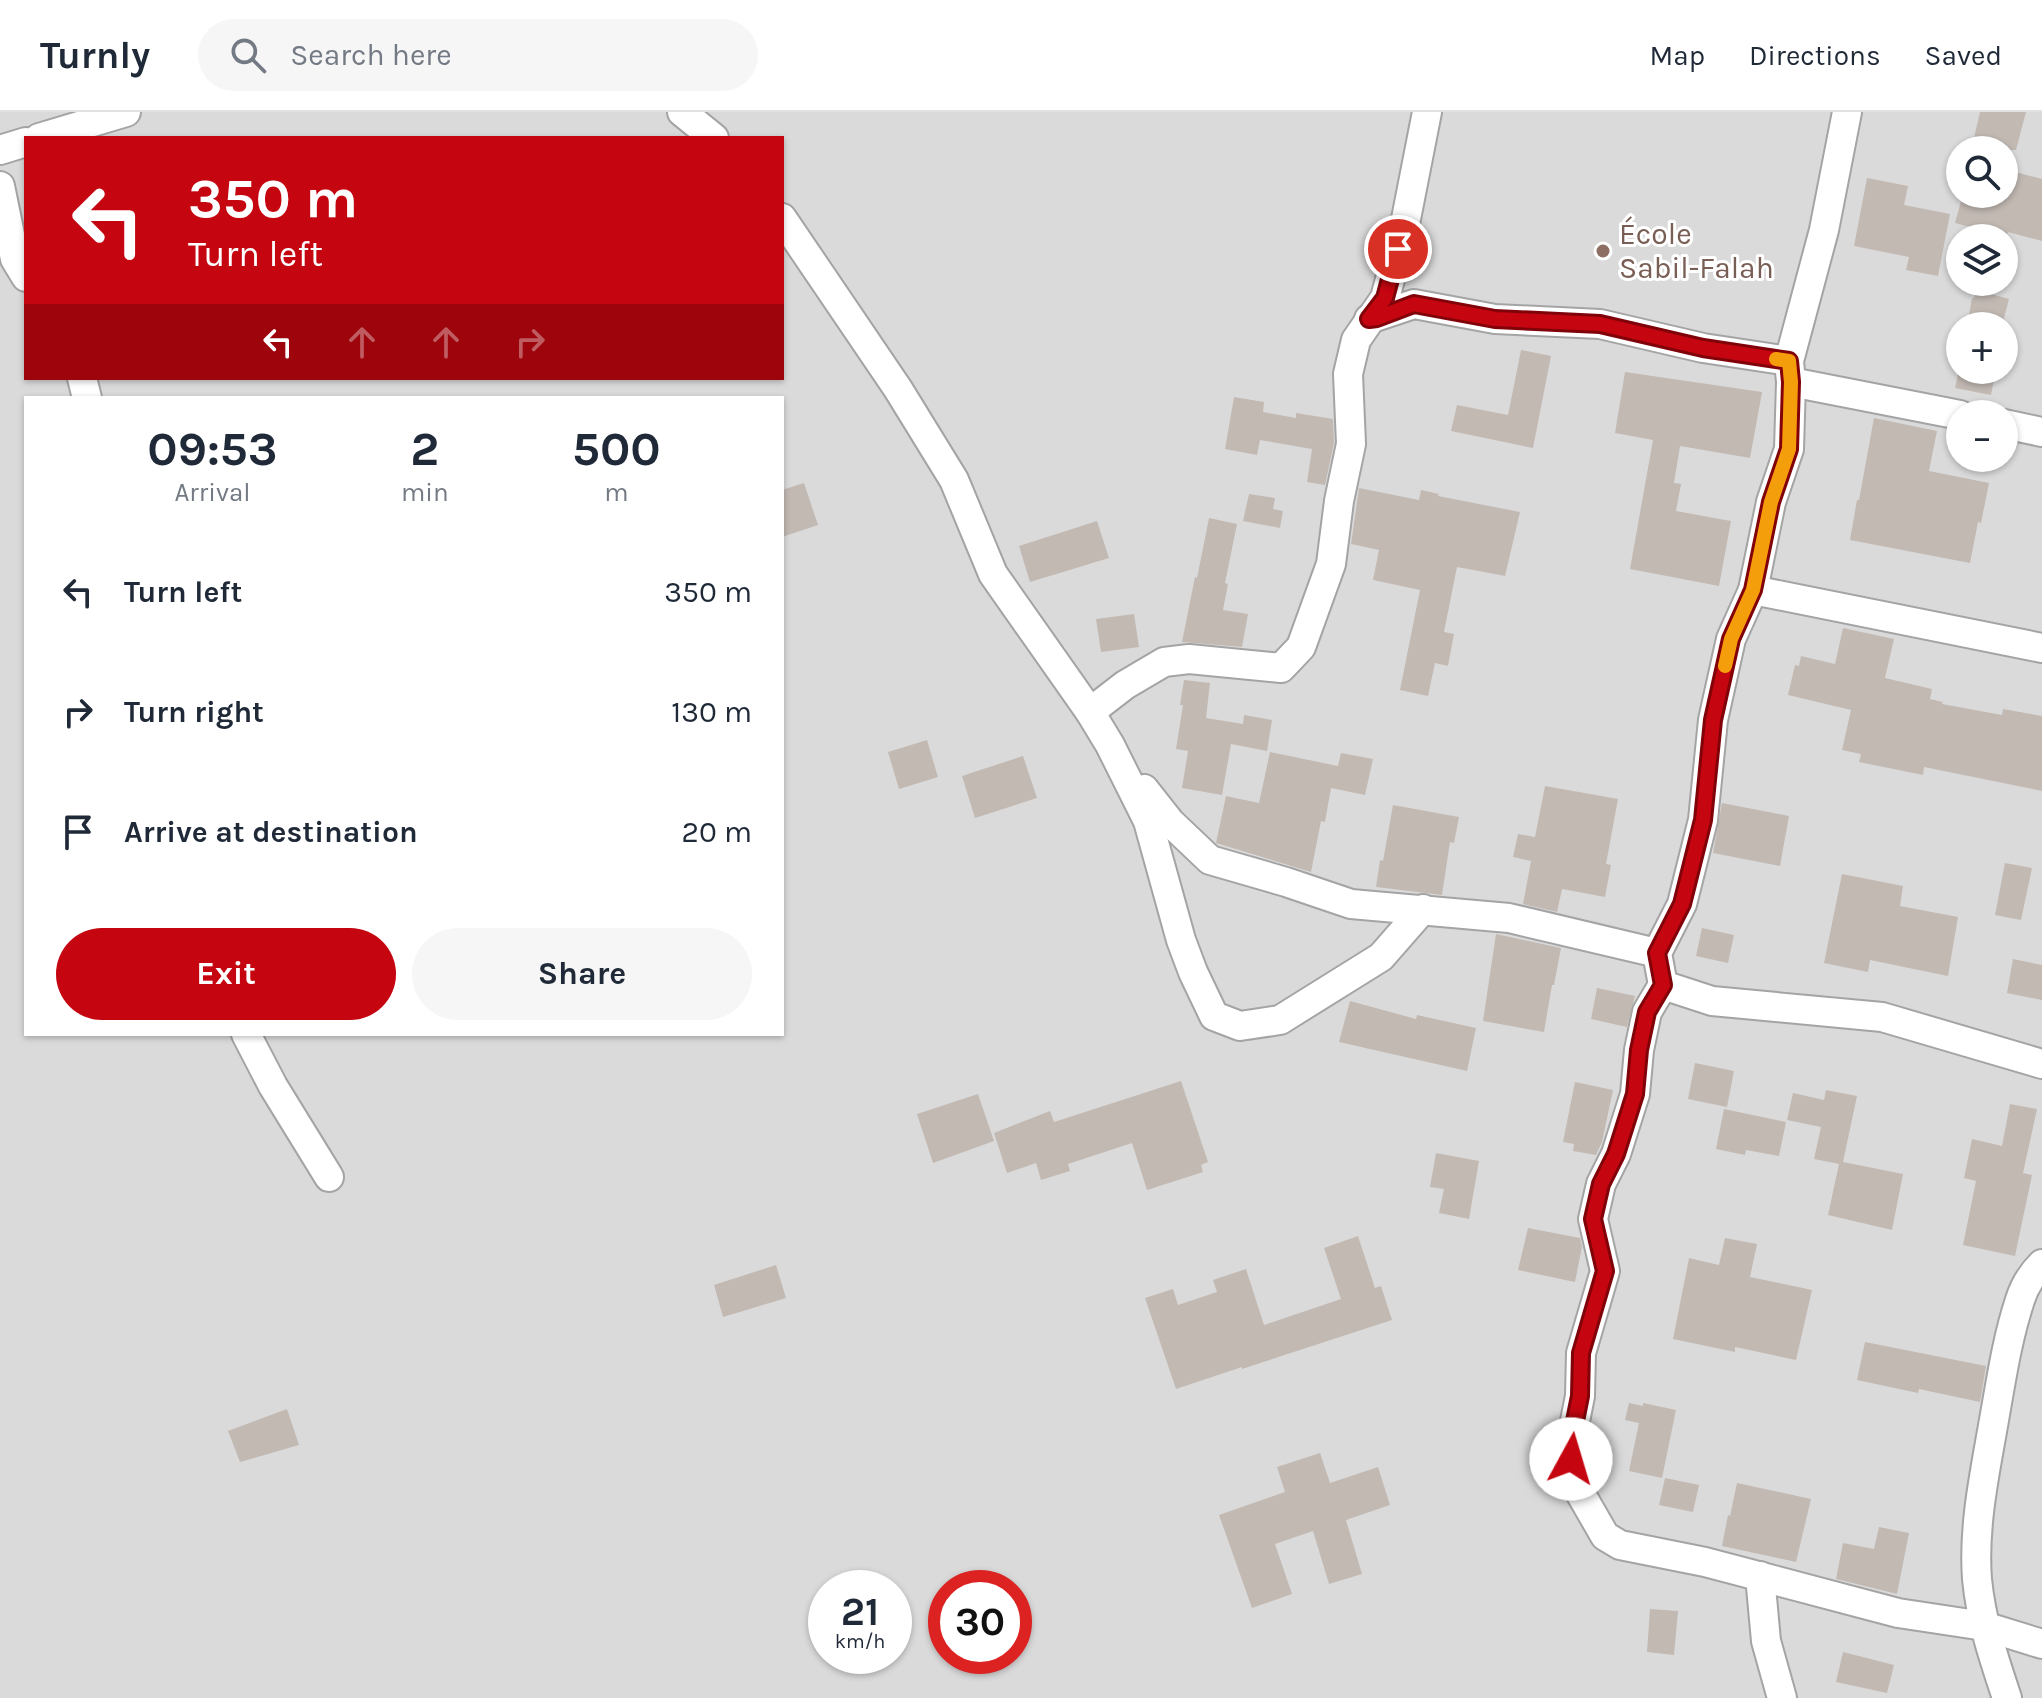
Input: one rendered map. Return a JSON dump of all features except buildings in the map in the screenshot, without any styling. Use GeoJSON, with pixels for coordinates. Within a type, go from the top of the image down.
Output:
{"type":"FeatureCollection","features":[{"type":"Feature","properties":{"kind":"street"},"geometry":{"type":"LineString","coordinates":[[46,136],[126,112]]}},
{"type":"Feature","properties":{"kind":"street"},"geometry":{"type":"LineString","coordinates":[[682,112],[712,136]]}},
{"type":"Feature","properties":{"kind":"street"},"geometry":{"type":"LineString","coordinates":[[1090,712],[1125,685],[1164,662],[1189,659],[1281,668],[1301,647],[1331,564],[1339,501],[1351,444],[1348,374],[1356,340],[1385,298],[1405,224],[1427,112]]}},
{"type":"Feature","properties":{"kind":"street"},"geometry":{"type":"LineString","coordinates":[[1847,112],[1824,230],[1790,371],[1789,449],[1771,502],[1753,590],[1731,639],[1713,720],[1703,820],[1682,904],[1657,953],[1663,985],[1647,1012],[1639,1050],[1635,1094],[1616,1154],[1601,1184],[1593,1219],[1605,1271],[1581,1353],[1580,1396],[1571,1441],[1571,1477],[1605,1536],[1620,1545],[1760,1576],[1898,1613],[1984,1626],[2042,1644]]}},
{"type":"Feature","properties":{"kind":"street"},"geometry":{"type":"LineString","coordinates":[[0,150],[24,143]]}},
{"type":"Feature","properties":{"kind":"street"},"geometry":{"type":"LineString","coordinates":[[0,186],[15,259],[24,274]]}},
{"type":"Feature","properties":{"kind":"street"},"geometry":{"type":"LineString","coordinates":[[784,221],[898,389],[954,480],[993,574],[1110,745],[1148,821],[1181,940],[1214,1016],[1240,1026],[1280,1020],[1381,957],[1423,909]]}},
{"type":"Feature","properties":{"kind":"street"},"geometry":{"type":"LineString","coordinates":[[1369,319],[1414,304],[1495,319],[1600,324],[1946,411]]}},
{"type":"Feature","properties":{"kind":"street"},"geometry":{"type":"LineString","coordinates":[[2018,427],[2042,432]]}},
{"type":"Feature","properties":{"kind":"street"},"geometry":{"type":"LineString","coordinates":[[1753,590],[2042,648]]}},
{"type":"Feature","properties":{"kind":"street"},"geometry":{"type":"LineString","coordinates":[[1110,745],[1170,822],[1210,860],[1351,904],[1509,918],[1657,953]]}},
{"type":"Feature","properties":{"kind":"street"},"geometry":{"type":"LineString","coordinates":[[1663,985],[1712,1001],[1882,1017],[2042,1064]]}},
{"type":"Feature","properties":{"kind":"street"},"geometry":{"type":"LineString","coordinates":[[247,1036],[273,1086],[329,1177]]}},
{"type":"Feature","properties":{"kind":"street"},"geometry":{"type":"LineString","coordinates":[[2007,1698],[1984,1626],[1977,1577],[1978,1523],[1998,1396],[2020,1298],[2042,1264]]}},
{"type":"Feature","properties":{"kind":"street"},"geometry":{"type":"LineString","coordinates":[[1760,1576],[1766,1641],[1782,1698]]}},
{"type":"Feature","properties":{"kind":"shaded area"},"geometry":{"type":"Polygon","coordinates":[[[0,112],[2042,112],[2042,1698],[0,1698],[0,112]]]}},
{"type":"Feature","properties":{"kind":"slow traffic"},"geometry":{"type":"LineString","coordinates":[[1725,666],[1731,639],[1753,590],[1771,502],[1789,449],[1789,361],[1776,359]]}},
{"type":"Feature","properties":{"kind":"place","name":"École Sabil-Falah"},"geometry":{"type":"Point","coordinates":[1603,251]}},
{"type":"Feature","properties":{"kind":"route"},"geometry":{"type":"LineString","coordinates":[[1398,249],[1385,298],[1369,319],[1414,304],[1495,319],[1600,324],[1703,348],[1789,361],[1789,449],[1771,502],[1753,590],[1731,639],[1713,720],[1703,820],[1682,904],[1657,953],[1663,985],[1647,1012],[1639,1050],[1635,1094],[1616,1154],[1601,1184],[1593,1219],[1605,1271],[1581,1353],[1580,1396],[1571,1441],[1571,1459]]}}]}
